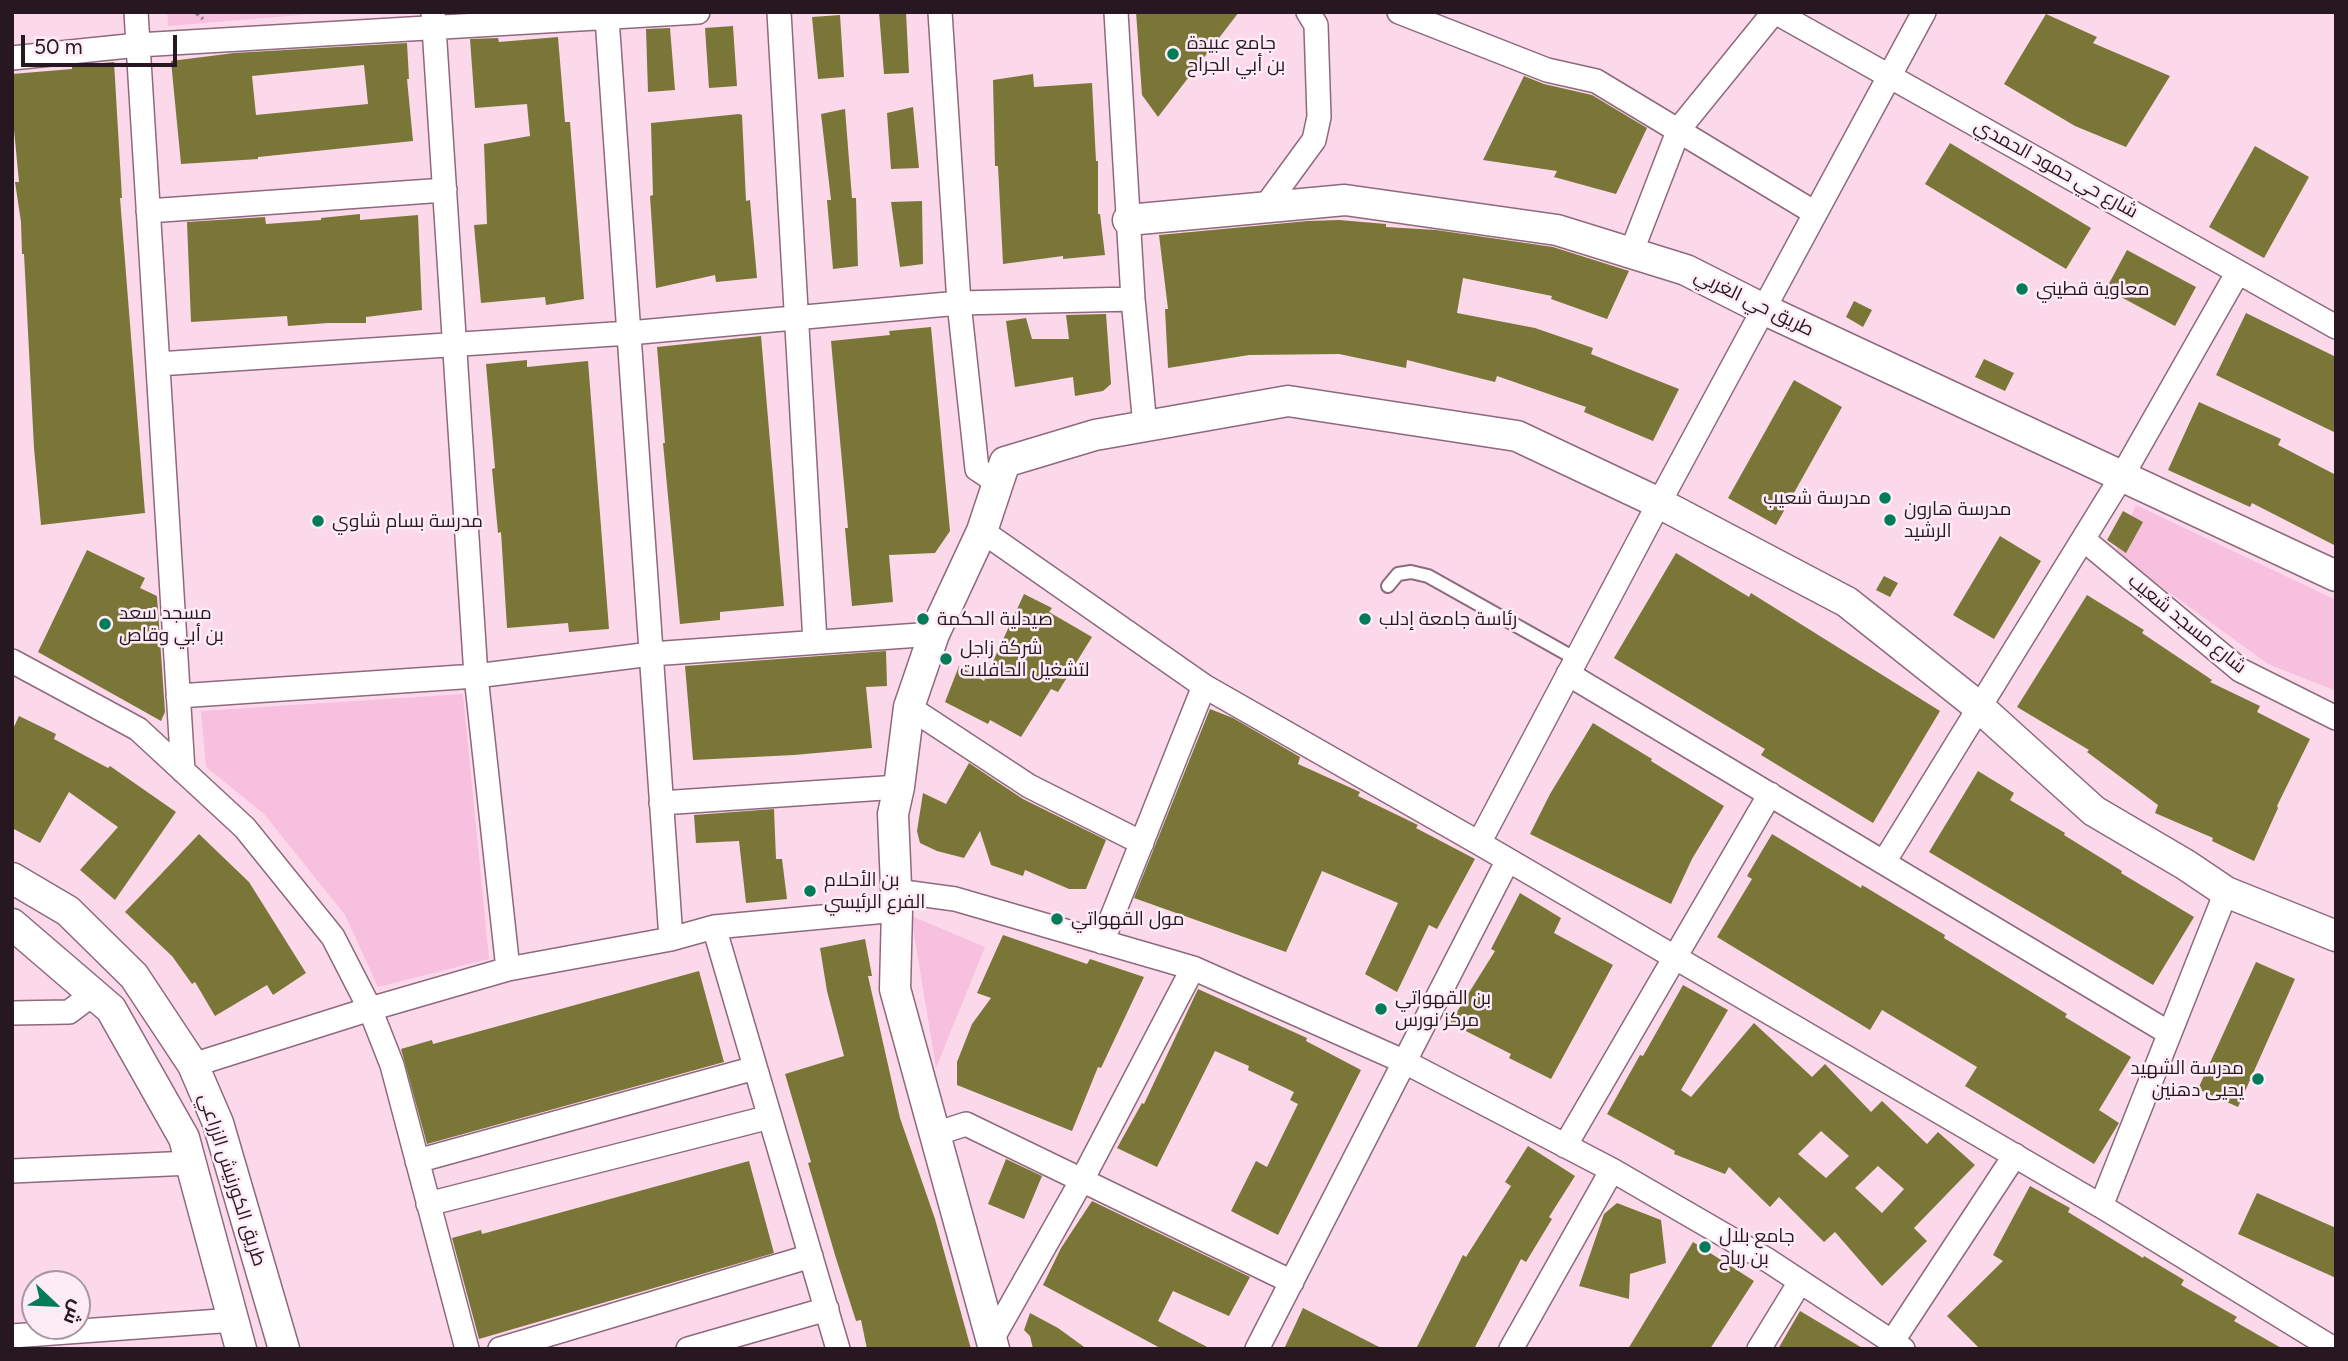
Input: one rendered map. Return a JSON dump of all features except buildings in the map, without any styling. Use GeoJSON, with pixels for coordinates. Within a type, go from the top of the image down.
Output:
{"type":"FeatureCollection","features":[{"type":"Feature","properties":{"kind":"street"},"geometry":{"type":"LineString","coordinates":[[136,12],[183,771]]}},
{"type":"Feature","properties":{"kind":"street"},"geometry":{"type":"LineString","coordinates":[[12,58],[433,20],[607,19],[698,12]]}},
{"type":"Feature","properties":{"kind":"street"},"geometry":{"type":"LineString","coordinates":[[779,12],[815,642]]}},
{"type":"Feature","properties":{"kind":"street"},"geometry":{"type":"LineString","coordinates":[[940,12],[959,303],[977,469],[998,483]]}},
{"type":"Feature","properties":{"kind":"street"},"geometry":{"type":"LineString","coordinates":[[1116,12],[1133,299],[1145,426]]}},
{"type":"Feature","properties":{"kind":"street"},"geometry":{"type":"LineString","coordinates":[[1265,207],[1314,140],[1319,117],[1316,25],[1308,12]]}},
{"type":"Feature","properties":{"kind":"street"},"geometry":{"type":"LineString","coordinates":[[1399,12],[1547,70],[1596,81],[1815,213]]}},
{"type":"Feature","properties":{"kind":"street"},"geometry":{"type":"LineString","coordinates":[[1631,253],[1679,129],[1774,12]]}},
{"type":"Feature","properties":{"kind":"street","name":"شارع حي حمود الحمدي"},"geometry":{"type":"LineString","coordinates":[[1774,12],[2336,327]]}},
{"type":"Feature","properties":{"kind":"street"},"geometry":{"type":"LineString","coordinates":[[1479,843],[1924,12]]}},
{"type":"Feature","properties":{"kind":"street"},"geometry":{"type":"LineString","coordinates":[[607,19],[671,939]]}},
{"type":"Feature","properties":{"kind":"street"},"geometry":{"type":"LineString","coordinates":[[433,20],[476,676],[508,969]]}},
{"type":"Feature","properties":{"kind":"street"},"geometry":{"type":"LineString","coordinates":[[148,211],[445,190]]}},
{"type":"Feature","properties":{"kind":"street","name":"طريق حي الغربي"},"geometry":{"type":"LineString","coordinates":[[1128,220],[1345,200],[1557,230],[1686,270],[1763,309],[2336,576]]}},
{"type":"Feature","properties":{"kind":"street"},"geometry":{"type":"LineString","coordinates":[[1884,862],[2122,476],[2238,272]]}},
{"type":"Feature","properties":{"kind":"street"},"geometry":{"type":"LineString","coordinates":[[158,364],[629,333],[959,303],[1133,299]]}},
{"type":"Feature","properties":{"kind":"street"},"geometry":{"type":"LineString","coordinates":[[993,1345],[895,989],[897,900],[893,814],[909,706],[934,634],[982,531],[1005,462],[1095,435],[1288,401],[1517,436],[1659,503],[1847,602],[1979,707],[2094,811],[2226,892],[2336,936]]}},
{"type":"Feature","properties":{"kind":"street"},"geometry":{"type":"LineString","coordinates":[[982,531],[1204,687],[1479,843],[2101,1206],[2334,1349]]}},
{"type":"Feature","properties":{"kind":"street","name":"شارع مسجد شعيب"},"geometry":{"type":"LineString","coordinates":[[2083,539],[2239,670],[2336,718]]}},
{"type":"Feature","properties":{"kind":"street"},"geometry":{"type":"LineString","coordinates":[[178,696],[476,676],[651,654],[934,634]]}},
{"type":"Feature","properties":{"kind":"street"},"geometry":{"type":"LineString","coordinates":[[12,662],[138,729],[245,828],[332,937],[370,1009],[392,1065],[467,1349]]}},
{"type":"Feature","properties":{"kind":"street"},"geometry":{"type":"LineString","coordinates":[[1572,666],[1770,794],[2169,1033]]}},
{"type":"Feature","properties":{"kind":"street"},"geometry":{"type":"LineString","coordinates":[[1102,942],[1204,687]]}},
{"type":"Feature","properties":{"kind":"street"},"geometry":{"type":"LineString","coordinates":[[909,706],[1029,786],[1142,843]]}},
{"type":"Feature","properties":{"kind":"street"},"geometry":{"type":"LineString","coordinates":[[661,803],[899,787]]}},
{"type":"Feature","properties":{"kind":"street"},"geometry":{"type":"LineString","coordinates":[[1565,1146],[1770,794]]}},
{"type":"Feature","properties":{"kind":"street"},"geometry":{"type":"LineString","coordinates":[[1257,1349],[1508,860]]}},
{"type":"Feature","properties":{"kind":"street","name":"طريق الكورنيش الزراعي"},"geometry":{"type":"LineString","coordinates":[[12,878],[68,911],[134,976],[193,1065],[218,1123],[284,1349]]}},
{"type":"Feature","properties":{"kind":"street"},"geometry":{"type":"LineString","coordinates":[[2101,1206],[2226,892]]}},
{"type":"Feature","properties":{"kind":"street"},"geometry":{"type":"LineString","coordinates":[[193,1065],[508,969],[671,939],[714,927],[897,900],[955,900],[1193,968],[1405,1062],[1612,1170],[1800,1282],[1898,1345],[2015,1156]]}},
{"type":"Feature","properties":{"kind":"street"},"geometry":{"type":"LineString","coordinates":[[12,925],[111,1009],[184,1138],[238,1335],[12,1336]]}},
{"type":"Feature","properties":{"kind":"street"},"geometry":{"type":"LineString","coordinates":[[714,927],[838,1349]]}},
{"type":"Feature","properties":{"kind":"street"},"geometry":{"type":"LineString","coordinates":[[993,1345],[1193,968]]}},
{"type":"Feature","properties":{"kind":"street"},"geometry":{"type":"LineString","coordinates":[[12,1013],[69,1012],[93,994]]}},
{"type":"Feature","properties":{"kind":"street"},"geometry":{"type":"LineString","coordinates":[[417,1161],[755,1068]]}},
{"type":"Feature","properties":{"kind":"street"},"geometry":{"type":"LineString","coordinates":[[428,1204],[770,1117]]}},
{"type":"Feature","properties":{"kind":"street"},"geometry":{"type":"LineString","coordinates":[[935,1134],[966,1124],[1292,1282]]}},
{"type":"Feature","properties":{"kind":"street"},"geometry":{"type":"LineString","coordinates":[[12,1171],[191,1163]]}},
{"type":"Feature","properties":{"kind":"street"},"geometry":{"type":"LineString","coordinates":[[1511,1349],[1612,1170]]}},
{"type":"Feature","properties":{"kind":"street"},"geometry":{"type":"LineString","coordinates":[[500,1349],[811,1256]]}},
{"type":"Feature","properties":{"kind":"street"},"geometry":{"type":"LineString","coordinates":[[1759,1349],[1800,1282]]}},
{"type":"Feature","properties":{"kind":"street"},"geometry":{"type":"LineString","coordinates":[[688,1349],[827,1309]]}},
{"type":"Feature","properties":{"kind":"lane"},"geometry":{"type":"LineString","coordinates":[[1388,586],[1398,574],[1412,572],[1428,576],[1572,666]]}},
{"type":"Feature","properties":{"kind":"shaded area"},"geometry":{"type":"Polygon","coordinates":[[[167,12],[336,12],[168,26],[167,12]]]}},
{"type":"Feature","properties":{"kind":"shaded area"},"geometry":{"type":"Polygon","coordinates":[[[2136,505],[2336,600],[2336,691],[2268,664],[2115,553],[2136,505]]]}},
{"type":"Feature","properties":{"kind":"shaded area"},"geometry":{"type":"Polygon","coordinates":[[[463,694],[489,959],[378,987],[345,915],[264,814],[206,767],[201,711],[463,694]]]}},
{"type":"Feature","properties":{"kind":"shaded area"},"geometry":{"type":"Polygon","coordinates":[[[911,916],[985,947],[936,1068],[911,916]]]}},
{"type":"Feature","properties":{"kind":"place","name":"جامع عبيدة بن أبي الجراح"},"geometry":{"type":"Point","coordinates":[1173,54]}},
{"type":"Feature","properties":{"kind":"place","name":"معاوية قطيني"},"geometry":{"type":"Point","coordinates":[2022,289]}},
{"type":"Feature","properties":{"kind":"place","name":"مدرسة شعيب"},"geometry":{"type":"Point","coordinates":[1885,498]}},
{"type":"Feature","properties":{"kind":"place","name":"مدرسة هارون الرشيد"},"geometry":{"type":"Point","coordinates":[1890,520]}},
{"type":"Feature","properties":{"kind":"place","name":"مدرسة بسام شاوي"},"geometry":{"type":"Point","coordinates":[318,521]}},
{"type":"Feature","properties":{"kind":"place","name":"صيدلية الحكمة"},"geometry":{"type":"Point","coordinates":[923,619]}},
{"type":"Feature","properties":{"kind":"place","name":"رئاسة جامعة إدلب"},"geometry":{"type":"Point","coordinates":[1365,619]}},
{"type":"Feature","properties":{"kind":"place","name":"مسجد سعد بن أبي وقاص"},"geometry":{"type":"Point","coordinates":[105,624]}},
{"type":"Feature","properties":{"kind":"place","name":"شركة زاجل لتشغيل الحافلات"},"geometry":{"type":"Point","coordinates":[946,659]}},
{"type":"Feature","properties":{"kind":"place","name":"بن الأحلام الفرع الرئيسي"},"geometry":{"type":"Point","coordinates":[810,891]}},
{"type":"Feature","properties":{"kind":"place","name":"مول القهواتي"},"geometry":{"type":"Point","coordinates":[1057,919]}},
{"type":"Feature","properties":{"kind":"place","name":"بن القهواتي مركز نورس"},"geometry":{"type":"Point","coordinates":[1381,1009]}},
{"type":"Feature","properties":{"kind":"place","name":"مدرسة الشهيد يحيى دهنين"},"geometry":{"type":"Point","coordinates":[2258,1079]}},
{"type":"Feature","properties":{"kind":"place","name":"جامع بلال بن رباح"},"geometry":{"type":"Point","coordinates":[1705,1247]}}]}
